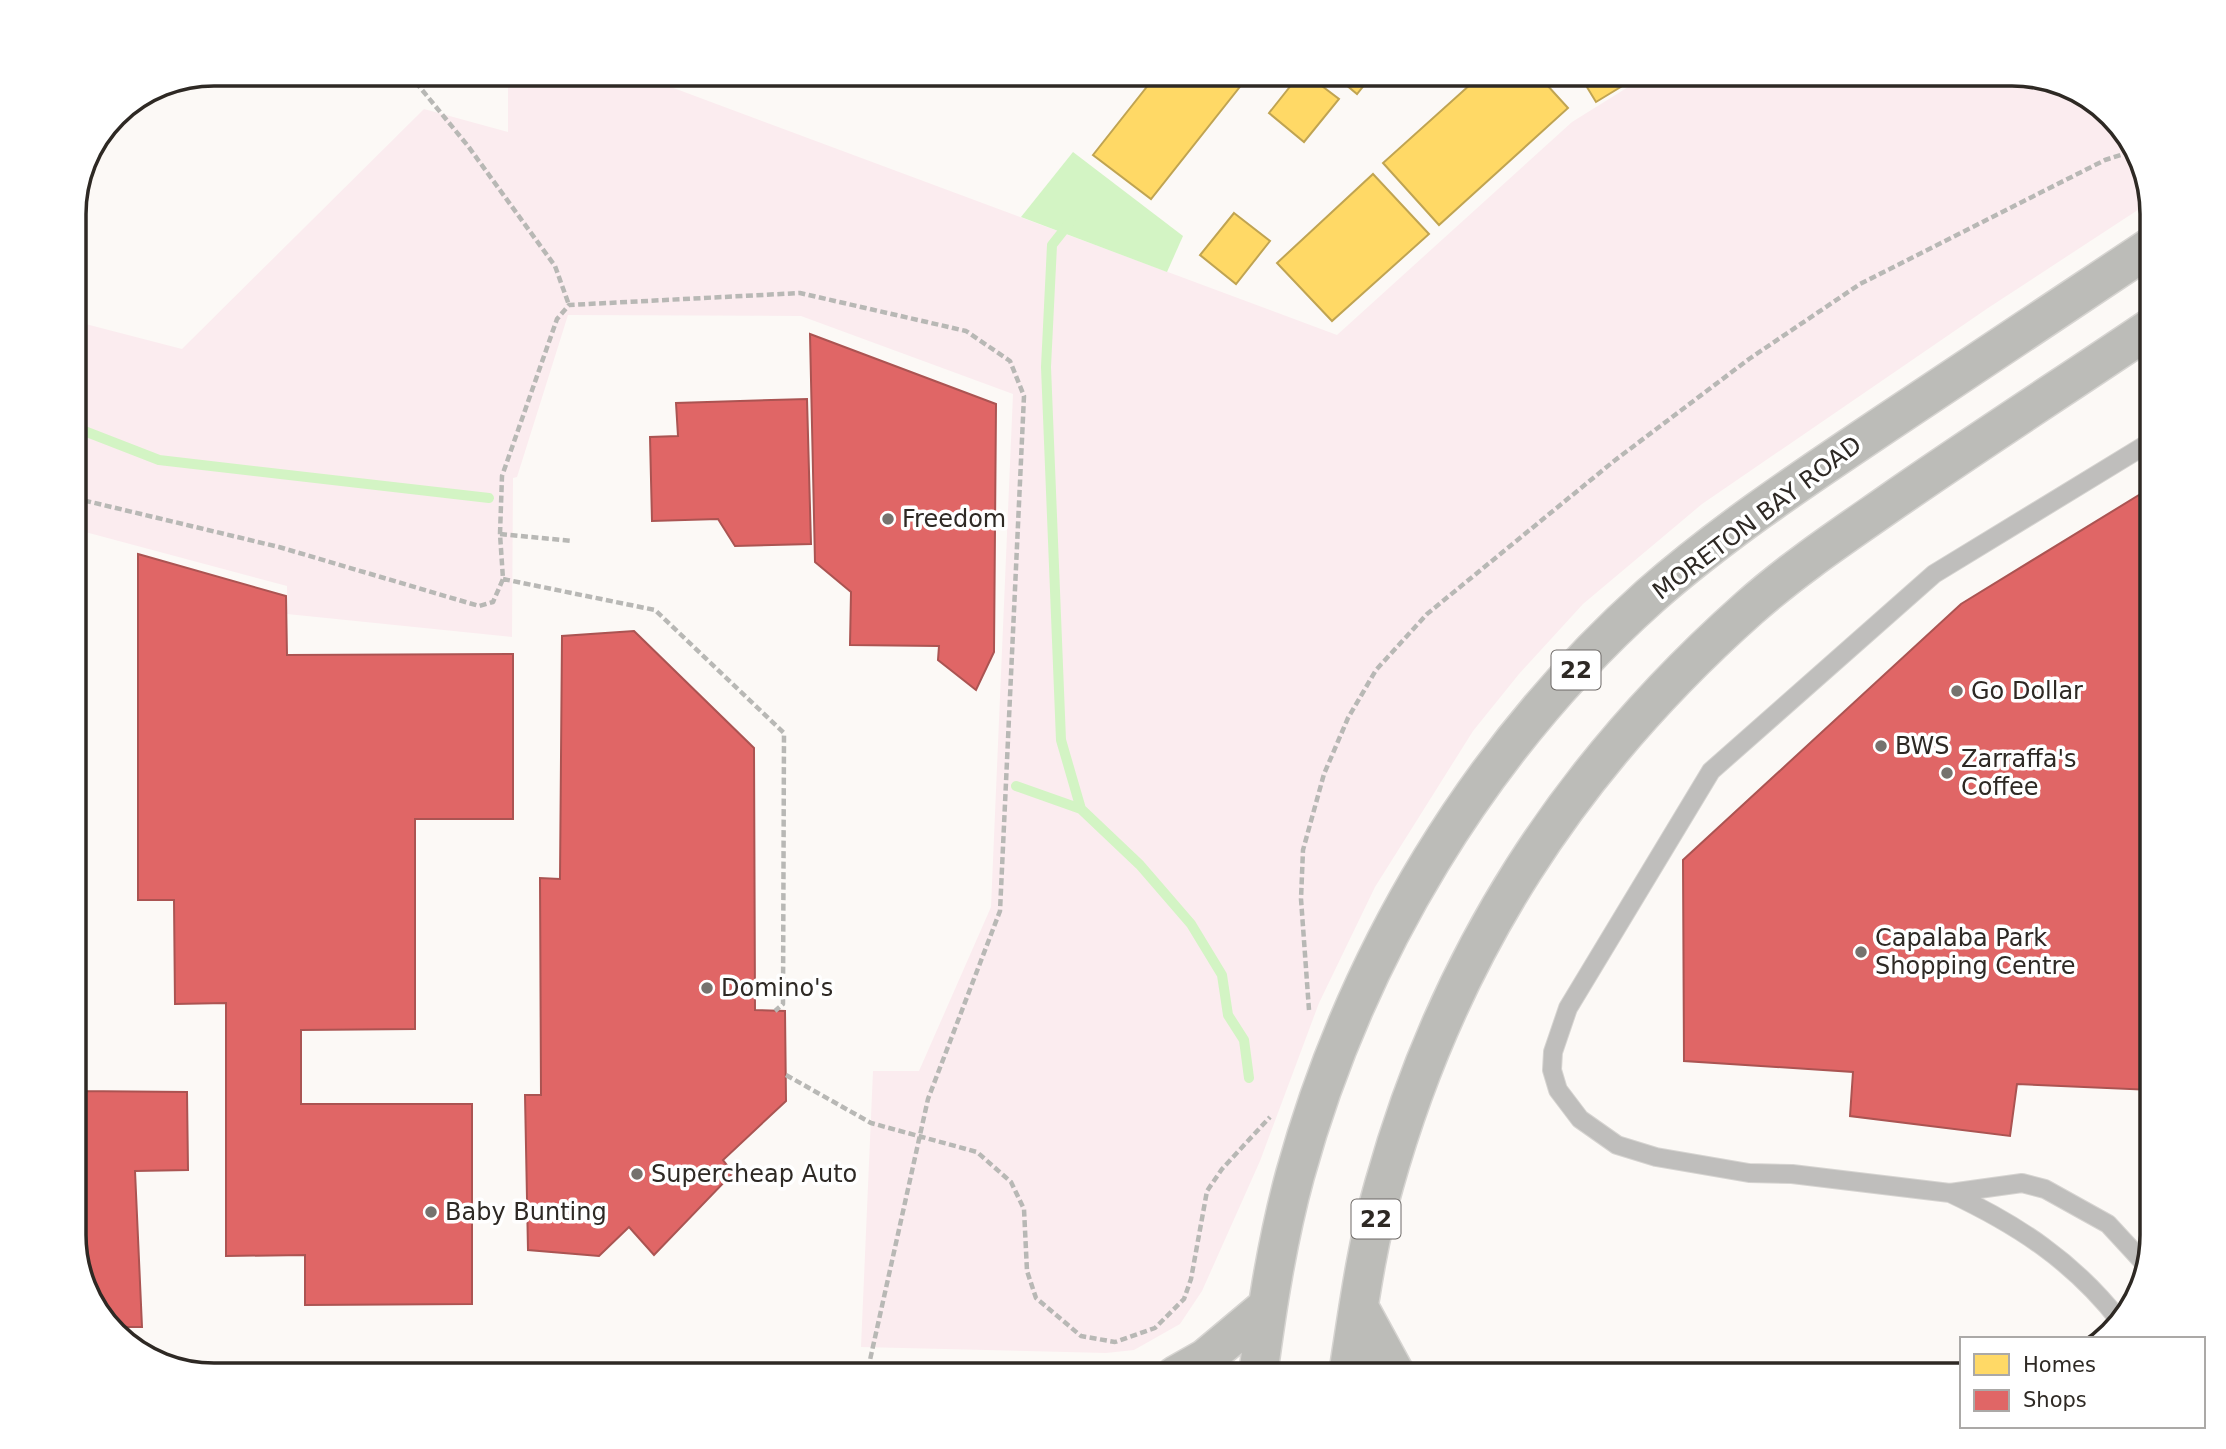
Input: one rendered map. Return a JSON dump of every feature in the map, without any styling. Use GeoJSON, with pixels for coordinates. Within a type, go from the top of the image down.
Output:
{"type":"FeatureCollection","features":[{"type":"Feature","properties":{"kind":"highway","name":"MORETON BAY ROAD"},"geometry":{"type":"LineString","coordinates":[[1260,1363],[1268,1306],[1295,1176],[1349,1017],[1403,910],[1454,823],[1558,690],[1603,640],[1710,546],[1780,495],[2140,254]]}},
{"type":"Feature","properties":{"kind":"highway","name":"22"},"geometry":{"type":"LineString","coordinates":[[1350,1363],[1383,1188],[1399,1133],[1443,1018],[1494,917],[1562,809],[1671,682],[1751,607],[1818,553],[2140,335]]}},
{"type":"Feature","properties":{"kind":"highway"},"geometry":{"type":"LineString","coordinates":[[1198,1363],[1268,1306]]}},
{"type":"Feature","properties":{"kind":"highway"},"geometry":{"type":"LineString","coordinates":[[1359,1307],[1389,1363]]}},
{"type":"Feature","properties":{"kind":"lane"},"geometry":{"type":"LineString","coordinates":[[2138,1257],[2108,1224],[2045,1189],[2022,1183],[1950,1193],[1792,1174],[1749,1173],[1656,1157],[1617,1145],[1580,1119],[1558,1090],[1552,1070],[1558,1033],[1568,1008],[1711,771],[1934,575],[2140,448]]}},
{"type":"Feature","properties":{"kind":"lane"},"geometry":{"type":"LineString","coordinates":[[1950,1193],[2004,1218],[2043,1244],[2099,1295],[2114,1313]]}},
{"type":"Feature","properties":{"kind":"path"},"geometry":{"type":"LineString","coordinates":[[419,86],[468,146],[555,266],[569,305]]}},
{"type":"Feature","properties":{"kind":"path"},"geometry":{"type":"LineString","coordinates":[[86,501],[279,547],[479,606],[493,601],[503,579],[499,534],[502,475],[557,319],[569,305],[800,293],[966,331],[1010,361],[1024,396],[1000,911],[928,1099],[870,1360]]}},
{"type":"Feature","properties":{"kind":"path"},"geometry":{"type":"LineString","coordinates":[[499,534],[573,541]]}},
{"type":"Feature","properties":{"kind":"path"},"geometry":{"type":"LineString","coordinates":[[503,579],[655,610],[784,733],[783,1004],[775,1011]]}},
{"type":"Feature","properties":{"kind":"path"},"geometry":{"type":"LineString","coordinates":[[786,1075],[871,1123],[919,1136]]}},
{"type":"Feature","properties":{"kind":"shaded area"},"geometry":{"type":"Polygon","coordinates":[[[508,86],[668,86],[1337,335],[1572,122],[1630,86],[2012,86],[2046,90],[2083,107],[2114,136],[2131,165],[2140,209],[1988,308],[1702,504],[1583,604],[1519,674],[1473,731],[1375,887],[1319,1003],[1260,1161],[1202,1291],[1180,1324],[1134,1350],[1106,1353],[861,1347],[873,1071],[919,1071],[991,907],[1013,394],[801,316],[568,315],[517,477],[513,478],[512,637],[287,614],[287,586],[86,532],[86,324],[182,349],[424,109],[508,132],[508,86]]]}},
{"type":"Feature","properties":{"kind":"shaded area"},"geometry":{"type":"Polygon","coordinates":[[[1073,152],[1183,236],[1167,272],[1021,217],[1073,152]]]}},
{"type":"Feature","properties":{"kind":"building: Homes"},"geometry":{"type":"Polygon","coordinates":[[[1148,86],[1240,86],[1151,199],[1093,155],[1148,86]]]}},
{"type":"Feature","properties":{"kind":"building: Homes"},"geometry":{"type":"Polygon","coordinates":[[[1290,86],[1322,86],[1339,99],[1304,142],[1269,113],[1290,86]]]}},
{"type":"Feature","properties":{"kind":"building: Homes"},"geometry":{"type":"Polygon","coordinates":[[[1347,86],[1363,86],[1357,94],[1347,86]]]}},
{"type":"Feature","properties":{"kind":"building: Homes"},"geometry":{"type":"Polygon","coordinates":[[[1469,86],[1548,86],[1568,108],[1439,225],[1383,163],[1469,86]]]}},
{"type":"Feature","properties":{"kind":"building: Homes"},"geometry":{"type":"Polygon","coordinates":[[[1586,86],[1622,86],[1596,102],[1586,86]]]}},
{"type":"Feature","properties":{"kind":"building: Homes"},"geometry":{"type":"Polygon","coordinates":[[[1373,174],[1429,234],[1332,321],[1277,263],[1373,174]]]}},
{"type":"Feature","properties":{"kind":"building: Homes"},"geometry":{"type":"Polygon","coordinates":[[[1234,213],[1270,241],[1236,284],[1200,255],[1234,213]]]}},
{"type":"Feature","properties":{"kind":"building: Shops"},"geometry":{"type":"Polygon","coordinates":[[[810,334],[996,404],[994,652],[976,690],[938,660],[939,646],[850,645],[851,592],[815,562],[810,334]]]}},
{"type":"Feature","properties":{"kind":"building: Shops"},"geometry":{"type":"Polygon","coordinates":[[[807,399],[811,544],[735,546],[718,519],[652,521],[650,437],[678,436],[676,403],[807,399]]]}},
{"type":"Feature","properties":{"kind":"building: Shops"},"geometry":{"type":"Polygon","coordinates":[[[2140,494],[2140,1089],[2017,1084],[2010,1136],[1850,1116],[1853,1072],[1684,1061],[1683,860],[1961,604],[2140,494]]]}},
{"type":"Feature","properties":{"kind":"building: Shops"},"geometry":{"type":"Polygon","coordinates":[[[138,554],[286,596],[287,655],[513,654],[513,819],[415,819],[415,1029],[301,1030],[301,1104],[472,1104],[472,1304],[305,1305],[305,1255],[226,1256],[226,1003],[175,1004],[174,900],[138,900],[138,554]]]}},
{"type":"Feature","properties":{"kind":"building: Shops"},"geometry":{"type":"Polygon","coordinates":[[[634,631],[754,748],[755,1010],[785,1011],[786,1101],[723,1160],[733,1173],[654,1255],[629,1227],[599,1256],[528,1250],[525,1095],[541,1095],[540,878],[560,879],[562,636],[634,631]]]}},
{"type":"Feature","properties":{"kind":"building: Shops"},"geometry":{"type":"Polygon","coordinates":[[[86,1091],[187,1092],[188,1170],[135,1171],[142,1327],[124,1327],[117,1320],[95,1284],[88,1260],[86,1091]]]}},
{"type":"Feature","properties":{"kind":"waterway"},"geometry":{"type":"LineString","coordinates":[[1071,221],[1052,245],[1046,367],[1061,740],[1081,809]]}},
{"type":"Feature","properties":{"kind":"waterway"},"geometry":{"type":"LineString","coordinates":[[86,432],[159,460],[489,498]]}},
{"type":"Feature","properties":{"kind":"waterway"},"geometry":{"type":"LineString","coordinates":[[1016,786],[1081,809],[1140,865],[1191,924],[1222,975],[1228,1015],[1244,1040],[1249,1078]]}},
{"type":"Feature","properties":{"kind":"place","name":"Freedom"},"geometry":{"type":"Point","coordinates":[888,519]}},
{"type":"Feature","properties":{"kind":"place","name":"Go Dollar"},"geometry":{"type":"Point","coordinates":[1957,691]}},
{"type":"Feature","properties":{"kind":"place","name":"BWS"},"geometry":{"type":"Point","coordinates":[1881,746]}},
{"type":"Feature","properties":{"kind":"place","name":"Zarraffa's Coffee"},"geometry":{"type":"Point","coordinates":[1947,773]}},
{"type":"Feature","properties":{"kind":"place","name":"Capalaba Park Shopping Centre"},"geometry":{"type":"Point","coordinates":[1861,952]}},
{"type":"Feature","properties":{"kind":"place","name":"Domino's"},"geometry":{"type":"Point","coordinates":[707,988]}},
{"type":"Feature","properties":{"kind":"place","name":"Supercheap Auto"},"geometry":{"type":"Point","coordinates":[637,1174]}},
{"type":"Feature","properties":{"kind":"place","name":"Baby Bunting"},"geometry":{"type":"Point","coordinates":[431,1212]}}]}
